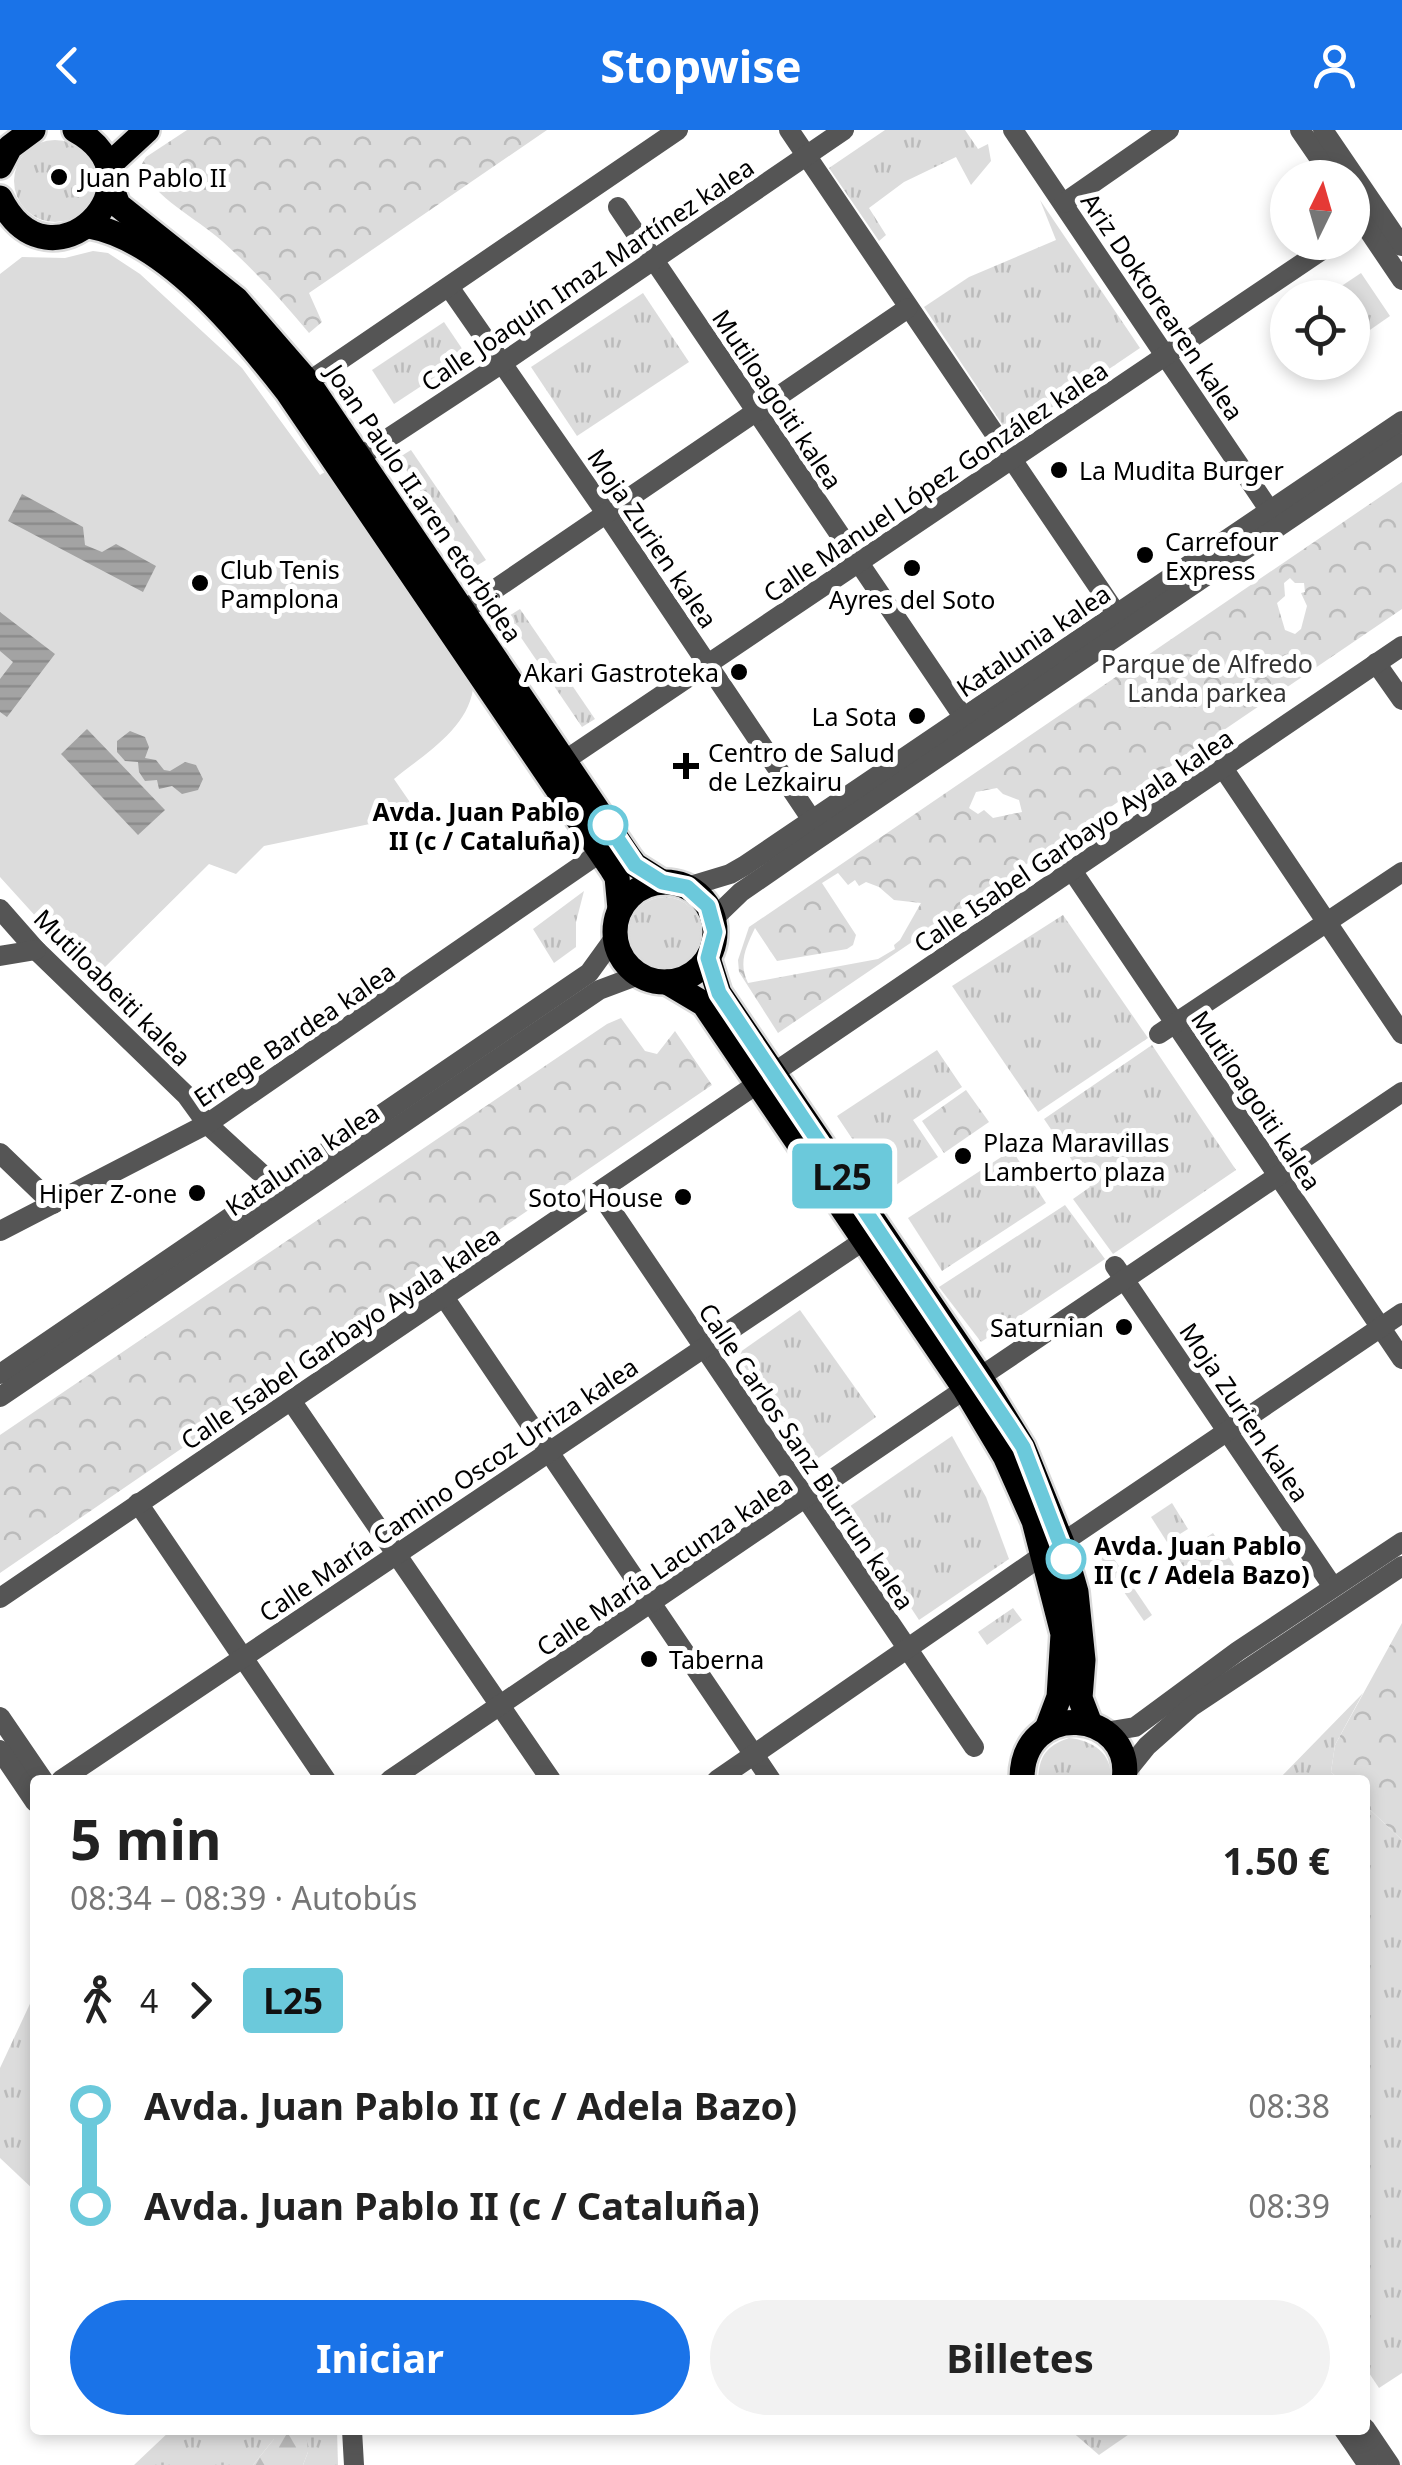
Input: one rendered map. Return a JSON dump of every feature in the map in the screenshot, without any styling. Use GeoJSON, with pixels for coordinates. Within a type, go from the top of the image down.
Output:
{"type":"FeatureCollection","features":[{"type":"Feature","properties":{"kind":"main road"},"geometry":{"type":"LineString","coordinates":[[3,152],[33,130]]}},
{"type":"Feature","properties":{"kind":"main road","name":"Joan Paulo II.aren etorbidea"},"geometry":{"type":"LineString","coordinates":[[75,130],[100,150],[118,205],[236,300],[308,382],[635,865],[674,884]]}},
{"type":"Feature","properties":{"kind":"main road"},"geometry":{"type":"LineString","coordinates":[[0,198],[11,234],[63,237],[89,226],[104,208],[109,175],[148,130]]}},
{"type":"Feature","properties":{"kind":"main road","name":"Joan Paulo II.aren etorbidea"},"geometry":{"type":"LineString","coordinates":[[89,226],[126,236],[181,277],[251,345],[287,391],[617,878],[620,909]]}},
{"type":"Feature","properties":{"kind":"main road"},"geometry":{"type":"LineString","coordinates":[[667,982],[683,979],[708,958],[713,946],[713,919],[699,895],[674,884],[638,891],[620,909],[615,938],[627,965],[704,1004],[765,1079],[972,1383]]}},
{"type":"Feature","properties":{"kind":"main road"},"geometry":{"type":"LineString","coordinates":[[708,958],[719,993],[765,1079],[863,1241],[1023,1447],[1052,1549],[1064,1656],[1059,1697],[1046,1729]]}},
{"type":"Feature","properties":{"kind":"main road"},"geometry":{"type":"LineString","coordinates":[[1052,1549],[1076,1592],[1083,1660],[1080,1698],[1098,1728],[1123,1757],[1125,1775]]}},
{"type":"Feature","properties":{"kind":"main road"},"geometry":{"type":"LineString","coordinates":[[1019,1775],[1034,1739],[1046,1729],[1060,1723],[1098,1728]]}},
{"type":"Feature","properties":{"kind":"street"},"geometry":{"type":"LineString","coordinates":[[308,382],[678,130]]}},
{"type":"Feature","properties":{"kind":"street"},"geometry":{"type":"LineString","coordinates":[[789,130],[1116,614]]}},
{"type":"Feature","properties":{"kind":"street","name":"Calle Joaquín Imaz Martínez kalea"},"geometry":{"type":"LineString","coordinates":[[358,458],[844,130]]}},
{"type":"Feature","properties":{"kind":"street","name":"Ariz Doktorearen kalea"},"geometry":{"type":"LineString","coordinates":[[1013,130],[1270,510]]}},
{"type":"Feature","properties":{"kind":"street"},"geometry":{"type":"LineString","coordinates":[[1064,202],[1169,130]]}},
{"type":"Feature","properties":{"kind":"street"},"geometry":{"type":"LineString","coordinates":[[1300,130],[1321,160]]}},
{"type":"Feature","properties":{"kind":"street"},"geometry":{"type":"LineString","coordinates":[[1323,130],[1402,246]]}},
{"type":"Feature","properties":{"kind":"street","name":"Mutiloagoiti kalea"},"geometry":{"type":"LineString","coordinates":[[618,207],[964,718]]}},
{"type":"Feature","properties":{"kind":"street"},"geometry":{"type":"LineString","coordinates":[[1370,238],[1402,280]]}},
{"type":"Feature","properties":{"kind":"street","name":"Calle Manuel López González kalea"},"geometry":{"type":"LineString","coordinates":[[564,761],[1307,260]]}},
{"type":"Feature","properties":{"kind":"street","name":"Moja Zurien kalea"},"geometry":{"type":"LineString","coordinates":[[450,287],[812,820]]}},
{"type":"Feature","properties":{"kind":"street"},"geometry":{"type":"LineString","coordinates":[[463,611],[908,308]]}},
{"type":"Feature","properties":{"kind":"street","name":"Katalunia kalea"},"geometry":{"type":"LineString","coordinates":[[674,884],[730,874],[1402,421]]}},
{"type":"Feature","properties":{"kind":"street","name":"Katalunia kalea"},"geometry":{"type":"LineString","coordinates":[[713,919],[746,889],[1402,443]]}},
{"type":"Feature","properties":{"kind":"street","name":"Calle Isabel Garbayo Ayala kalea"},"geometry":{"type":"LineString","coordinates":[[0,1598],[1402,646]]}},
{"type":"Feature","properties":{"kind":"street"},"geometry":{"type":"LineString","coordinates":[[1376,663],[1402,700]]}},
{"type":"Feature","properties":{"kind":"street"},"geometry":{"type":"LineString","coordinates":[[1223,768],[1402,1034]]}},
{"type":"Feature","properties":{"kind":"street","name":"Errege Bardea kalea"},"geometry":{"type":"LineString","coordinates":[[0,1231],[207,1124],[600,852]]}},
{"type":"Feature","properties":{"kind":"street","name":"Mutiloagoiti kalea"},"geometry":{"type":"LineString","coordinates":[[1071,869],[1166,1029],[1278,1175],[1402,1358]]}},
{"type":"Feature","properties":{"kind":"street"},"geometry":{"type":"LineString","coordinates":[[1166,1029],[1402,872]]}},
{"type":"Feature","properties":{"kind":"street","name":"Mutiloabeiti kalea"},"geometry":{"type":"LineString","coordinates":[[0,908],[36,950],[186,1095],[207,1124],[274,1186]]}},
{"type":"Feature","properties":{"kind":"street","name":"Katalunia kalea"},"geometry":{"type":"LineString","coordinates":[[0,1374],[589,973],[615,938]]}},
{"type":"Feature","properties":{"kind":"street"},"geometry":{"type":"LineString","coordinates":[[0,956],[36,950]]}},
{"type":"Feature","properties":{"kind":"street","name":"Katalunia kalea"},"geometry":{"type":"LineString","coordinates":[[0,1397],[599,990],[639,974]]}},
{"type":"Feature","properties":{"kind":"street","name":"Calle María Lacunza kalea"},"geometry":{"type":"LineString","coordinates":[[397,1775],[972,1383],[1120,1272],[1278,1175],[1402,1092]]}},
{"type":"Feature","properties":{"kind":"street"},"geometry":{"type":"LineString","coordinates":[[0,1153],[53,1204]]}},
{"type":"Feature","properties":{"kind":"street","name":"Calle Carlos Sanz Biurrun kalea"},"geometry":{"type":"LineString","coordinates":[[599,1192],[974,1746]]}},
{"type":"Feature","properties":{"kind":"street","name":"Calle María Camino Oscoz Urriza kalea"},"geometry":{"type":"LineString","coordinates":[[69,1775],[863,1241]]}},
{"type":"Feature","properties":{"kind":"street","name":"Moja Zurien kalea"},"geometry":{"type":"LineString","coordinates":[[1120,1272],[1333,1588]]}},
{"type":"Feature","properties":{"kind":"street"},"geometry":{"type":"LineString","coordinates":[[444,1297],[768,1775]]}},
{"type":"Feature","properties":{"kind":"street"},"geometry":{"type":"LineString","coordinates":[[724,1775],[1402,1313]]}},
{"type":"Feature","properties":{"kind":"street"},"geometry":{"type":"LineString","coordinates":[[292,1402],[548,1775]]}},
{"type":"Feature","properties":{"kind":"street"},"geometry":{"type":"LineString","coordinates":[[138,1503],[323,1775]]}},
{"type":"Feature","properties":{"kind":"street"},"geometry":{"type":"LineString","coordinates":[[1098,1728],[1135,1727],[1193,1682],[1402,1542]]}},
{"type":"Feature","properties":{"kind":"street"},"geometry":{"type":"LineString","coordinates":[[1126,1775],[1147,1746],[1191,1707],[1402,1566]]}},
{"type":"Feature","properties":{"kind":"street"},"geometry":{"type":"LineString","coordinates":[[0,1717],[40,1775]]}},
{"type":"Feature","properties":{"kind":"street"},"geometry":{"type":"LineString","coordinates":[[0,1750],[30,1795]]}},
{"type":"Feature","properties":{"kind":"street"},"geometry":{"type":"LineString","coordinates":[[352,2435],[354,2465]]}},
{"type":"Feature","properties":{"kind":"street"},"geometry":{"type":"LineString","coordinates":[[1347,2435],[1368,2465]]}},
{"type":"Feature","properties":{"kind":"street"},"geometry":{"type":"LineString","coordinates":[[1370,2435],[1390,2465]]}},
{"type":"Feature","properties":{"kind":"green space"},"geometry":{"type":"Polygon","coordinates":[[[187,130],[547,130],[309,293],[322,322],[309,333],[245,263],[156,189],[140,167],[146,157],[187,130]]]}},
{"type":"Feature","properties":{"kind":"green space"},"geometry":{"type":"Polygon","coordinates":[[[885,130],[965,130],[978,149],[988,144],[991,161],[971,185],[956,157],[904,182],[869,208],[886,235],[879,241],[829,168],[885,130]]]}},
{"type":"Feature","properties":{"kind":"green space"},"geometry":{"type":"Polygon","coordinates":[[[55,140],[71,143],[84,152],[93,165],[93,197],[84,210],[71,219],[55,222],[39,219],[26,210],[17,197],[14,181],[17,165],[26,152],[39,143],[55,140]]]}},
{"type":"Feature","properties":{"kind":"green space"},"geometry":{"type":"Polygon","coordinates":[[[1040,200],[1140,348],[1010,436],[924,307],[969,277],[1056,240],[1040,200]]]}},
{"type":"Feature","properties":{"kind":"green space","name":"Club Tenis Pamplona"},"geometry":{"type":"Polygon","coordinates":[[[93,251],[108,253],[140,274],[242,368],[320,475],[325,472],[473,689],[469,704],[453,729],[394,779],[416,811],[413,815],[264,846],[236,874],[209,864],[97,975],[48,930],[0,877],[0,274],[22,257],[65,258],[93,251]]]}},
{"type":"Feature","properties":{"kind":"green space"},"geometry":{"type":"Polygon","coordinates":[[[1370,286],[1390,316],[1370,330],[1370,286]]]}},
{"type":"Feature","properties":{"kind":"green space"},"geometry":{"type":"Polygon","coordinates":[[[643,293],[689,362],[577,436],[531,367],[643,293]]]}},
{"type":"Feature","properties":{"kind":"green space"},"geometry":{"type":"Polygon","coordinates":[[[444,322],[467,356],[394,404],[372,370],[444,322]]]}},
{"type":"Feature","properties":{"kind":"green space"},"geometry":{"type":"Polygon","coordinates":[[[411,450],[486,560],[473,568],[398,458],[411,450]]]}},
{"type":"Feature","properties":{"kind":"green space","name":"Parque de Alfredo Landa parkea"},"geometry":{"type":"Polygon","coordinates":[[[1402,482],[1402,609],[778,1033],[739,972],[738,960],[749,927],[1402,482]],[[1290,578],[1284,583],[1285,596],[1277,603],[1285,630],[1295,634],[1301,629],[1307,606],[1301,593],[1305,592],[1304,583],[1295,583],[1290,578]],[[997,788],[976,792],[969,808],[978,814],[984,810],[993,818],[1022,812],[1019,800],[997,788]],[[838,873],[822,883],[856,935],[853,945],[777,961],[755,928],[743,962],[748,983],[878,959],[895,949],[921,903],[894,900],[866,882],[859,886],[855,880],[848,885],[838,873]]]}},
{"type":"Feature","properties":{"kind":"green space"},"geometry":{"type":"Polygon","coordinates":[[[520,609],[595,719],[582,727],[507,617],[520,609]]]}},
{"type":"Feature","properties":{"kind":"green space"},"geometry":{"type":"Polygon","coordinates":[[[584,891],[576,922],[576,947],[554,963],[533,929],[584,891]]]}},
{"type":"Feature","properties":{"kind":"green space"},"geometry":{"type":"Polygon","coordinates":[[[665,897],[679,899],[691,907],[699,919],[699,947],[691,959],[679,967],[665,969],[651,967],[639,959],[631,947],[629,933],[631,919],[639,907],[651,899],[665,897]]]}},
{"type":"Feature","properties":{"kind":"green space"},"geometry":{"type":"Polygon","coordinates":[[[1063,915],[1148,1038],[1038,1112],[952,986],[1063,915]]]}},
{"type":"Feature","properties":{"kind":"green space"},"geometry":{"type":"Polygon","coordinates":[[[621,1018],[645,1051],[657,1054],[675,1031],[712,1085],[408,1292],[267,1381],[264,1392],[0,1573],[0,1435],[621,1018]]]}},
{"type":"Feature","properties":{"kind":"green space"},"geometry":{"type":"Polygon","coordinates":[[[1152,1045],[1236,1170],[1113,1254],[1073,1199],[1090,1187],[1044,1119],[1152,1045]]]}},
{"type":"Feature","properties":{"kind":"green space"},"geometry":{"type":"Polygon","coordinates":[[[937,1050],[962,1087],[913,1120],[938,1157],[887,1191],[837,1116],[937,1050]]]}},
{"type":"Feature","properties":{"kind":"green space"},"geometry":{"type":"Polygon","coordinates":[[[966,1090],[989,1122],[944,1153],[922,1121],[966,1090]]]}},
{"type":"Feature","properties":{"kind":"green space"},"geometry":{"type":"Polygon","coordinates":[[[1012,1150],[1046,1203],[942,1271],[908,1218],[1012,1150]]]}},
{"type":"Feature","properties":{"kind":"green space"},"geometry":{"type":"Polygon","coordinates":[[[1065,1205],[1105,1259],[981,1342],[939,1287],[1065,1205]]]}},
{"type":"Feature","properties":{"kind":"green space"},"geometry":{"type":"Polygon","coordinates":[[[800,1310],[876,1417],[813,1462],[736,1355],[800,1310]]]}},
{"type":"Feature","properties":{"kind":"green space"},"geometry":{"type":"Polygon","coordinates":[[[952,1436],[986,1497],[1009,1559],[919,1620],[846,1509],[952,1436]]]}},
{"type":"Feature","properties":{"kind":"green space"},"geometry":{"type":"Polygon","coordinates":[[[1172,1503],[1188,1529],[1167,1542],[1151,1517],[1172,1503]]]}},
{"type":"Feature","properties":{"kind":"green space"},"geometry":{"type":"Polygon","coordinates":[[[1213,1533],[1234,1565],[1199,1589],[1177,1557],[1213,1533]]]}},
{"type":"Feature","properties":{"kind":"green space"},"geometry":{"type":"Polygon","coordinates":[[[1102,1541],[1152,1615],[1144,1621],[1093,1547],[1102,1541]]]}},
{"type":"Feature","properties":{"kind":"green space"},"geometry":{"type":"Polygon","coordinates":[[[1013,1608],[1022,1620],[987,1645],[978,1632],[1013,1608]]]}},
{"type":"Feature","properties":{"kind":"green space"},"geometry":{"type":"Polygon","coordinates":[[[1402,1623],[1402,1840],[1370,1810],[1370,1775],[1331,1772],[1335,1745],[1402,1623]]]}},
{"type":"Feature","properties":{"kind":"green space"},"geometry":{"type":"Polygon","coordinates":[[[1363,1693],[1335,1745],[1331,1772],[1334,1775],[1283,1775],[1363,1693]]]}},
{"type":"Feature","properties":{"kind":"green space"},"geometry":{"type":"Polygon","coordinates":[[[1069,1738],[1086,1742],[1105,1756],[1110,1775],[1039,1775],[1045,1753],[1069,1738]]]}},
{"type":"Feature","properties":{"kind":"green space"},"geometry":{"type":"Polygon","coordinates":[[[1370,1810],[1402,1840],[1402,2373],[1379,2388],[1370,2374],[1370,1810]]]}},
{"type":"Feature","properties":{"kind":"green space"},"geometry":{"type":"Polygon","coordinates":[[[30,2004],[30,2186],[0,2158],[0,2068],[30,2004]]]}},
{"type":"Feature","properties":{"kind":"green space"},"geometry":{"type":"Polygon","coordinates":[[[166,2435],[337,2435],[338,2465],[303,2465],[308,2452],[274,2439],[253,2465],[134,2465],[166,2435]]]}},
{"type":"Feature","properties":{"kind":"green space"},"geometry":{"type":"Polygon","coordinates":[[[306,2435],[308,2452],[303,2465],[253,2465],[274,2439],[306,2435]]]}},
{"type":"Feature","properties":{"kind":"green space"},"geometry":{"type":"Polygon","coordinates":[[[1076,2435],[1128,2435],[1099,2455],[1076,2435]]]}},
{"type":"Feature","properties":{"kind":"shaded area"},"geometry":{"type":"Polygon","coordinates":[[[22,494],[83,527],[85,545],[102,552],[116,544],[156,566],[143,592],[8,521],[22,494]]]}},
{"type":"Feature","properties":{"kind":"shaded area"},"geometry":{"type":"Polygon","coordinates":[[[0,612],[55,654],[7,717],[0,712],[0,679],[13,662],[0,651],[0,612]]]}},
{"type":"Feature","properties":{"kind":"shaded area"},"geometry":{"type":"Polygon","coordinates":[[[87,729],[165,810],[138,835],[61,754],[87,729]]]}},
{"type":"Feature","properties":{"kind":"shaded area"},"geometry":{"type":"Polygon","coordinates":[[[130,731],[145,737],[149,747],[145,758],[156,760],[164,770],[170,771],[185,762],[196,765],[203,779],[198,790],[182,794],[172,786],[159,789],[157,780],[145,781],[138,762],[125,761],[117,752],[117,741],[130,731]]]}},
{"type":"Feature","properties":{"kind":"bus line","name":"L25"},"geometry":{"type":"LineString","coordinates":[[608,825],[635,865],[662,882],[687,887],[708,906],[715,932],[708,958],[719,993],[980,1377],[1023,1447],[1066,1559]]}},
{"type":"Feature","properties":{"kind":"place","name":"Juan Pablo II"},"geometry":{"type":"Point","coordinates":[59,177]}},
{"type":"Feature","properties":{"kind":"place","name":"La Mudita Burger"},"geometry":{"type":"Point","coordinates":[1059,470]}},
{"type":"Feature","properties":{"kind":"place","name":"Carrefour Express"},"geometry":{"type":"Point","coordinates":[1145,555]}},
{"type":"Feature","properties":{"kind":"place","name":"Ayres del Soto"},"geometry":{"type":"Point","coordinates":[912,568]}},
{"type":"Feature","properties":{"kind":"place","name":"Club Tenis Pamplona"},"geometry":{"type":"Point","coordinates":[200,583]}},
{"type":"Feature","properties":{"kind":"place","name":"Akari Gastroteka"},"geometry":{"type":"Point","coordinates":[739,672]}},
{"type":"Feature","properties":{"kind":"place","name":"La Sota"},"geometry":{"type":"Point","coordinates":[917,716]}},
{"type":"Feature","properties":{"kind":"place","name":"Centro de Salud de Lezkairu"},"geometry":{"type":"Point","coordinates":[686,766]}},
{"type":"Feature","properties":{"kind":"place","name":"Avda. Juan Pablo II (c / Cataluña)"},"geometry":{"type":"Point","coordinates":[608,825]}},
{"type":"Feature","properties":{"kind":"place","name":"Plaza Maravillas Lamberto plaza"},"geometry":{"type":"Point","coordinates":[963,1156]}},
{"type":"Feature","properties":{"kind":"place","name":"Hiper Z-one"},"geometry":{"type":"Point","coordinates":[197,1193]}},
{"type":"Feature","properties":{"kind":"place","name":"Soto House"},"geometry":{"type":"Point","coordinates":[683,1197]}},
{"type":"Feature","properties":{"kind":"place","name":"Saturnian"},"geometry":{"type":"Point","coordinates":[1124,1327]}},
{"type":"Feature","properties":{"kind":"place","name":"Avda. Juan Pablo II (c / Adela Bazo)"},"geometry":{"type":"Point","coordinates":[1066,1559]}},
{"type":"Feature","properties":{"kind":"place","name":"Taberna"},"geometry":{"type":"Point","coordinates":[649,1659]}}]}
